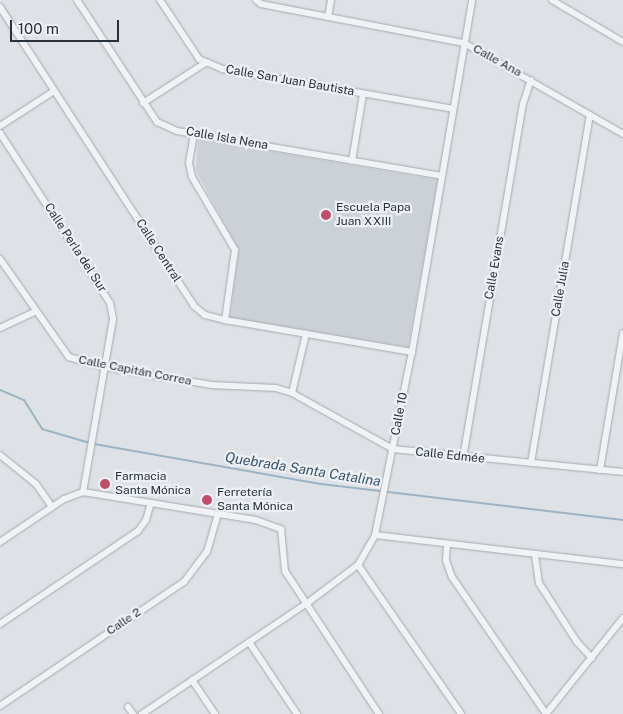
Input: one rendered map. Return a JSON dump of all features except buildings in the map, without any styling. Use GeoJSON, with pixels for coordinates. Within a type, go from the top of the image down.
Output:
{"type":"FeatureCollection","features":[{"type":"Feature","properties":{"kind":"street","name":"Calle Isla Nena"},"geometry":{"type":"LineString","coordinates":[[77,0],[157,122],[194,134],[442,176]]}},
{"type":"Feature","properties":{"kind":"street"},"geometry":{"type":"LineString","coordinates":[[143,103],[205,63],[160,0]]}},
{"type":"Feature","properties":{"kind":"street","name":"Calle Ana"},"geometry":{"type":"LineString","coordinates":[[256,0],[261,4],[464,43],[623,134]]}},
{"type":"Feature","properties":{"kind":"street"},"geometry":{"type":"LineString","coordinates":[[328,17],[331,0]]}},
{"type":"Feature","properties":{"kind":"street","name":"Calle 10"},"geometry":{"type":"LineString","coordinates":[[142,714],[306,604],[358,564],[375,535],[412,352],[472,0]]}},
{"type":"Feature","properties":{"kind":"street"},"geometry":{"type":"LineString","coordinates":[[552,0],[623,42]]}},
{"type":"Feature","properties":{"kind":"street","name":"Calle Central"},"geometry":{"type":"LineString","coordinates":[[0,7],[194,306],[205,315],[225,320],[412,352]]}},
{"type":"Feature","properties":{"kind":"street","name":"Calle San Juan Bautista"},"geometry":{"type":"LineString","coordinates":[[205,63],[222,70],[453,108]]}},
{"type":"Feature","properties":{"kind":"street","name":"Calle Evans"},"geometry":{"type":"LineString","coordinates":[[463,458],[523,104],[531,80]]}},
{"type":"Feature","properties":{"kind":"street"},"geometry":{"type":"LineString","coordinates":[[0,126],[54,91]]}},
{"type":"Feature","properties":{"kind":"street"},"geometry":{"type":"LineString","coordinates":[[352,161],[363,94]]}},
{"type":"Feature","properties":{"kind":"street","name":"Calle Julia"},"geometry":{"type":"LineString","coordinates":[[531,464],[590,115]]}},
{"type":"Feature","properties":{"kind":"street","name":"Calle Perla del Sur"},"geometry":{"type":"LineString","coordinates":[[0,133],[110,303],[113,319],[83,492]]}},
{"type":"Feature","properties":{"kind":"street"},"geometry":{"type":"LineString","coordinates":[[194,134],[189,162],[192,177],[236,250],[225,320]]}},
{"type":"Feature","properties":{"kind":"street","name":"Calle Capitán Correa"},"geometry":{"type":"LineString","coordinates":[[0,259],[34,312],[69,358],[105,367],[211,385],[266,386],[292,393]]}},
{"type":"Feature","properties":{"kind":"street"},"geometry":{"type":"LineString","coordinates":[[0,328],[34,312]]}},
{"type":"Feature","properties":{"kind":"street"},"geometry":{"type":"LineString","coordinates":[[600,470],[623,333]]}},
{"type":"Feature","properties":{"kind":"street"},"geometry":{"type":"LineString","coordinates":[[292,393],[306,334]]}},
{"type":"Feature","properties":{"kind":"street","name":"Calle Edmée"},"geometry":{"type":"LineString","coordinates":[[292,393],[393,449],[463,458],[623,472]]}},
{"type":"Feature","properties":{"kind":"street"},"geometry":{"type":"LineString","coordinates":[[0,455],[36,484],[52,507]]}},
{"type":"Feature","properties":{"kind":"street"},"geometry":{"type":"LineString","coordinates":[[0,542],[52,507],[83,492],[256,520],[281,529],[285,571],[379,714]]}},
{"type":"Feature","properties":{"kind":"street"},"geometry":{"type":"LineString","coordinates":[[0,624],[138,531],[146,520],[151,503]]}},
{"type":"Feature","properties":{"kind":"street","name":"Calle 2"},"geometry":{"type":"LineString","coordinates":[[0,706],[184,582],[207,552],[218,514]]}},
{"type":"Feature","properties":{"kind":"street"},"geometry":{"type":"LineString","coordinates":[[375,535],[447,545],[623,564]]}},
{"type":"Feature","properties":{"kind":"street"},"geometry":{"type":"LineString","coordinates":[[447,545],[446,560],[452,577],[546,714],[623,618]]}},
{"type":"Feature","properties":{"kind":"street"},"geometry":{"type":"LineString","coordinates":[[535,555],[539,584],[577,642],[592,658]]}},
{"type":"Feature","properties":{"kind":"street"},"geometry":{"type":"LineString","coordinates":[[358,564],[461,714]]}},
{"type":"Feature","properties":{"kind":"street"},"geometry":{"type":"LineString","coordinates":[[249,642],[297,714]]}},
{"type":"Feature","properties":{"kind":"street"},"geometry":{"type":"LineString","coordinates":[[192,680],[215,714]]}},
{"type":"Feature","properties":{"kind":"street"},"geometry":{"type":"LineString","coordinates":[[128,707],[133,714]]}},
{"type":"Feature","properties":{"kind":"shaded area","name":"Escuela Papa Juan XXIII"},"geometry":{"type":"Polygon","coordinates":[[[198,139],[438,180],[408,347],[230,318],[239,250],[196,171],[198,139]]]}},
{"type":"Feature","properties":{"kind":"waterway","name":"Quebrada Santa Catalina"},"geometry":{"type":"LineString","coordinates":[[0,390],[24,400],[42,429],[90,443]]}},
{"type":"Feature","properties":{"kind":"waterway","name":"Quebrada Santa Catalina"},"geometry":{"type":"LineString","coordinates":[[94,444],[321,484],[623,520]]}},
{"type":"Feature","properties":{"kind":"place","name":"Escuela Papa Juan XXIII"},"geometry":{"type":"Point","coordinates":[326,215]}},
{"type":"Feature","properties":{"kind":"place","name":"Farmacia Santa Mónica"},"geometry":{"type":"Point","coordinates":[105,484]}},
{"type":"Feature","properties":{"kind":"place","name":"Ferretería Santa Mónica"},"geometry":{"type":"Point","coordinates":[207,500]}}]}
